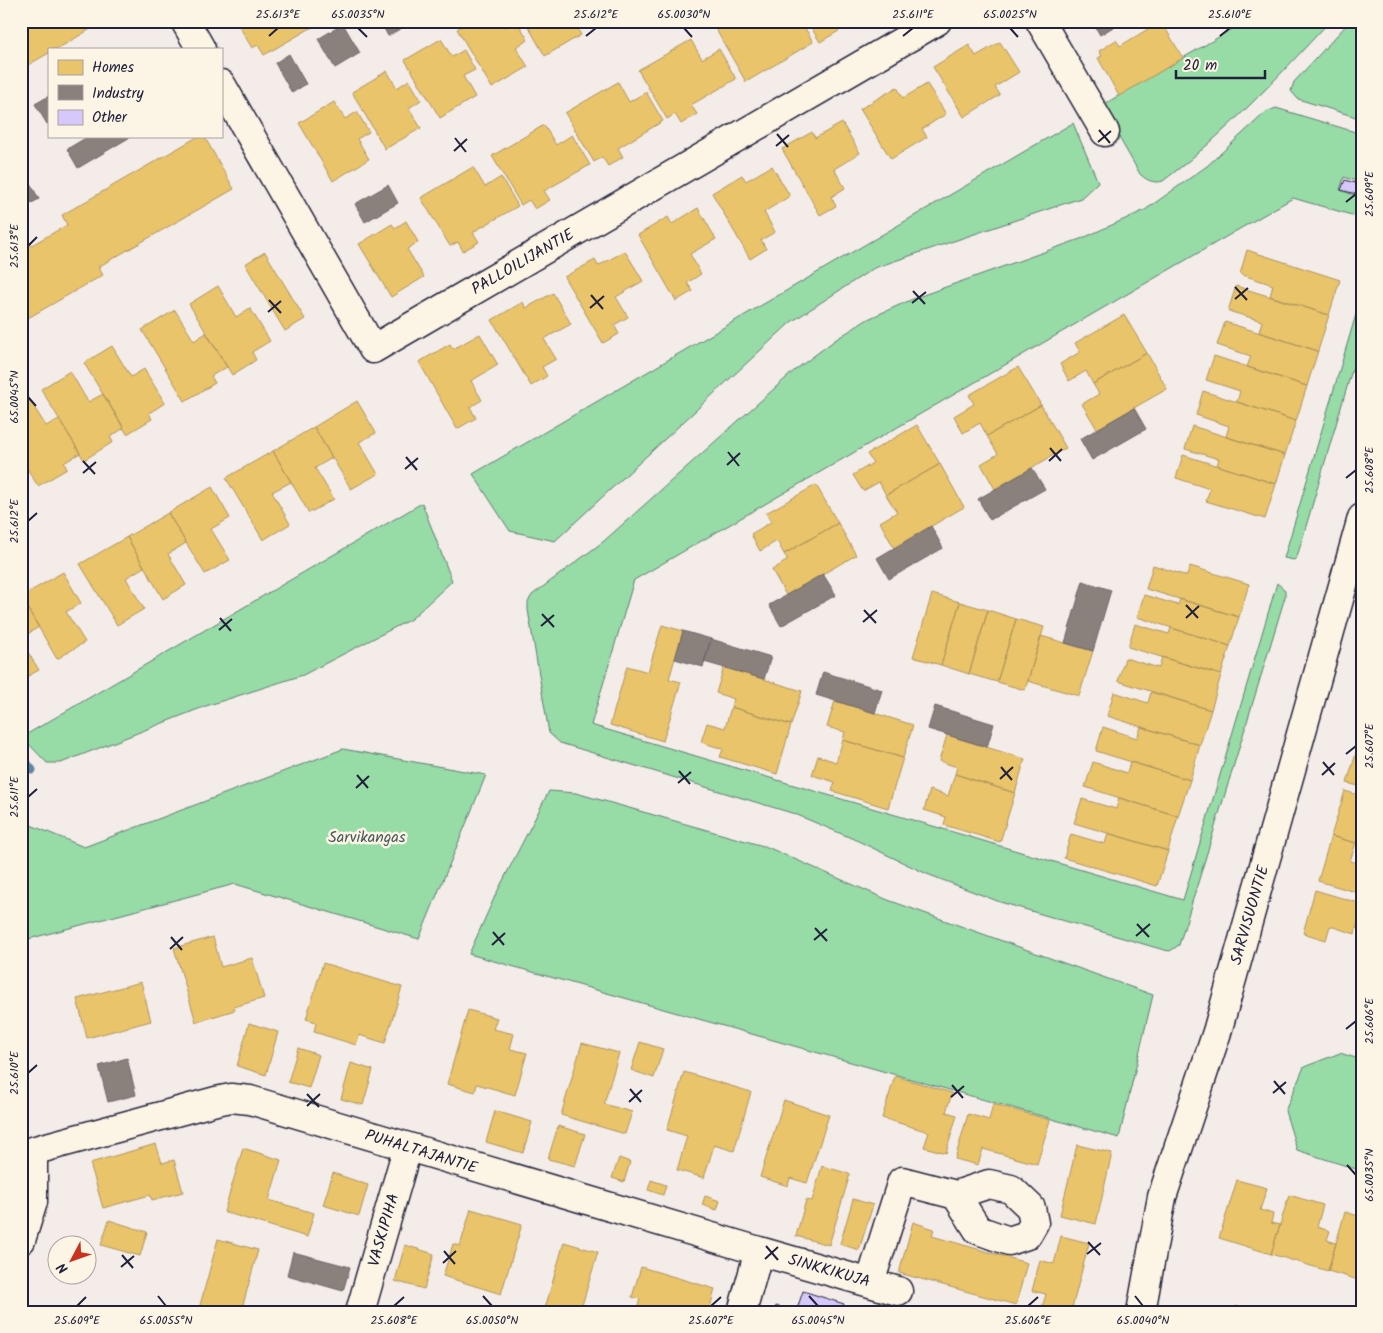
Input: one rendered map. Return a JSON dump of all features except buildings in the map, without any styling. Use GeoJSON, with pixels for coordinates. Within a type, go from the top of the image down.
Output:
{"type":"FeatureCollection","features":[{"type":"Feature","properties":{"kind":"street"},"geometry":{"type":"LineString","coordinates":[[185,21],[200,48]]}},
{"type":"Feature","properties":{"kind":"street","name":"PALLOILIJANTIE"},"geometry":{"type":"LineString","coordinates":[[222,86],[373,349],[937,21]]}},
{"type":"Feature","properties":{"kind":"street"},"geometry":{"type":"LineString","coordinates":[[1040,21],[1105,132]]}},
{"type":"Feature","properties":{"kind":"street","name":"SARVISUONTIE"},"geometry":{"type":"LineString","coordinates":[[1141,1312],[1162,1196],[1220,1022],[1362,518]]}},
{"type":"Feature","properties":{"kind":"street","name":"PUHALTAJANTIE"},"geometry":{"type":"LineString","coordinates":[[27,1152],[231,1098],[250,1100],[407,1149],[759,1251]]}},
{"type":"Feature","properties":{"kind":"street","name":"VASKIPIHA"},"geometry":{"type":"LineString","coordinates":[[360,1312],[407,1149]]}},
{"type":"Feature","properties":{"kind":"street"},"geometry":{"type":"LineString","coordinates":[[21,1240],[33,1202],[27,1152]]}},
{"type":"Feature","properties":{"kind":"street"},"geometry":{"type":"LineString","coordinates":[[870,1283],[902,1181],[956,1195]]}},
{"type":"Feature","properties":{"kind":"street"},"geometry":{"type":"LineString","coordinates":[[742,1312],[759,1251]]}},
{"type":"Feature","properties":{"kind":"street","name":"SINKKIKUJA"},"geometry":{"type":"LineString","coordinates":[[759,1251],[898,1291]]}},
{"type":"Feature","properties":{"kind":"green space"},"geometry":{"type":"Polygon","coordinates":[[[1246,21],[1330,21],[1250,105],[1208,145],[1163,181],[1153,182],[1145,178],[1140,174],[1101,106],[1246,21]]]}},
{"type":"Feature","properties":{"kind":"green space"},"geometry":{"type":"Polygon","coordinates":[[[1350,21],[1362,21],[1362,119],[1298,99],[1291,91],[1294,82],[1350,21]]]}},
{"type":"Feature","properties":{"kind":"green space"},"geometry":{"type":"Polygon","coordinates":[[[1276,108],[1362,134],[1362,183],[1344,177],[1340,190],[1362,198],[1362,218],[1293,198],[634,580],[591,725],[1183,900],[1277,583],[1285,590],[1285,597],[1179,945],[1170,951],[1164,950],[1000,902],[927,874],[856,840],[795,814],[560,743],[549,733],[528,610],[528,602],[532,595],[604,541],[795,370],[835,340],[868,319],[915,298],[1083,238],[1145,210],[1207,166],[1266,112],[1276,108]]]}},
{"type":"Feature","properties":{"kind":"green space"},"geometry":{"type":"Polygon","coordinates":[[[1073,123],[1098,182],[1081,198],[874,268],[791,322],[555,541],[510,531],[473,474],[1073,123]]]}},
{"type":"Feature","properties":{"kind":"green space"},"geometry":{"type":"Polygon","coordinates":[[[1362,294],[1362,336],[1297,557],[1294,560],[1284,558],[1362,294]]]}},
{"type":"Feature","properties":{"kind":"green space"},"geometry":{"type":"Polygon","coordinates":[[[422,503],[452,581],[411,619],[303,675],[206,706],[61,763],[47,763],[22,737],[422,503]]]}},
{"type":"Feature","properties":{"kind":"green space","name":"Sarvikangas"},"geometry":{"type":"Polygon","coordinates":[[[343,749],[486,775],[419,939],[235,884],[21,941],[21,821],[84,847],[343,749]]]}},
{"type":"Feature","properties":{"kind":"green space"},"geometry":{"type":"Polygon","coordinates":[[[549,791],[576,793],[767,847],[888,900],[1153,995],[1119,1138],[469,954],[495,896],[549,791]]]}},
{"type":"Feature","properties":{"kind":"green space"},"geometry":{"type":"Polygon","coordinates":[[[1340,1053],[1362,1060],[1362,1171],[1297,1150],[1285,1111],[1304,1067],[1340,1053]]]}},
{"type":"Feature","properties":{"kind":"waterway"},"geometry":{"type":"LineString","coordinates":[[21,756],[32,770]]}}]}
